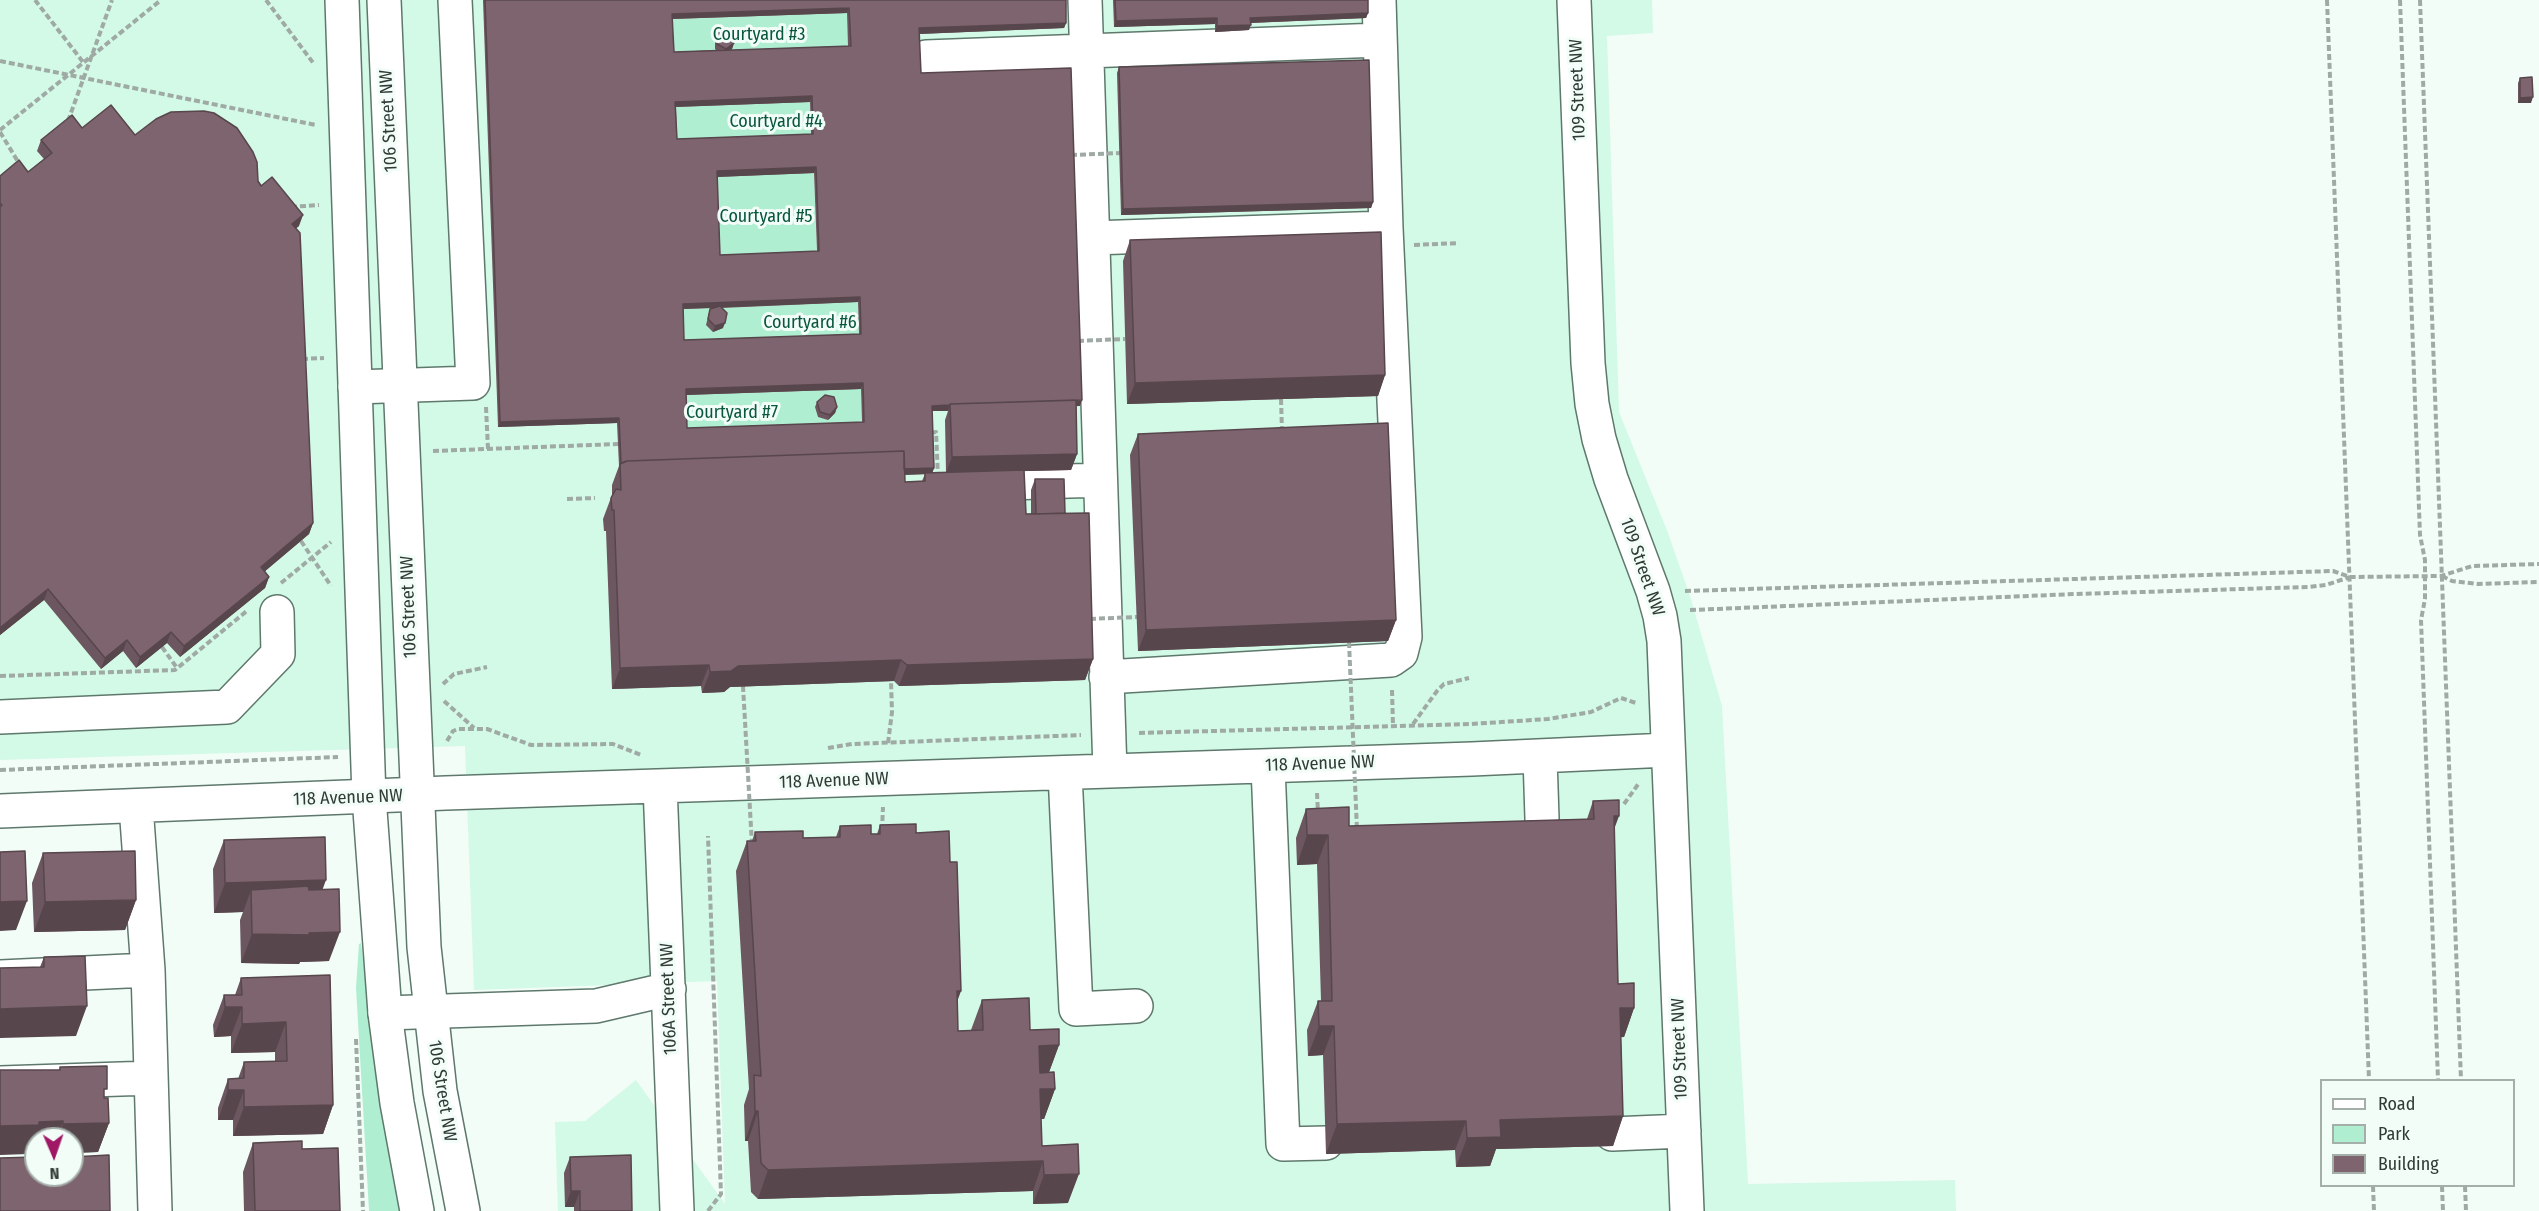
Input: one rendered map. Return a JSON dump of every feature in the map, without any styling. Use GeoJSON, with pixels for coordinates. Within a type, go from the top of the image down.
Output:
{"type":"FeatureCollection","features":[{"type":"Feature","properties":{"kind":"street"},"geometry":{"type":"LineString","coordinates":[[342,0],[369,797],[385,1013],[397,1102],[417,1211]]}},
{"type":"Feature","properties":{"kind":"street","name":"106 Street NW"},"geometry":{"type":"LineString","coordinates":[[384,0],[424,947],[429,1010],[440,1091],[464,1211]]}},
{"type":"Feature","properties":{"kind":"street"},"geometry":{"type":"LineString","coordinates":[[355,387],[473,383],[454,0]]}},
{"type":"Feature","properties":{"kind":"street"},"geometry":{"type":"LineString","coordinates":[[1085,0],[1110,771]]}},
{"type":"Feature","properties":{"kind":"street"},"geometry":{"type":"LineString","coordinates":[[1106,677],[1391,660],[1401,653],[1405,637],[1386,237],[1379,0]]}},
{"type":"Feature","properties":{"kind":"street","name":"109 Street NW"},"geometry":{"type":"LineString","coordinates":[[1574,0],[1588,363],[1592,404],[1599,439],[1611,478],[1660,616],[1668,750],[1687,1211]]}},
{"type":"Feature","properties":{"kind":"street"},"geometry":{"type":"LineString","coordinates":[[926,57],[1380,40]]}},
{"type":"Feature","properties":{"kind":"street"},"geometry":{"type":"LineString","coordinates":[[1092,238],[1386,237]]}},
{"type":"Feature","properties":{"kind":"street"},"geometry":{"type":"LineString","coordinates":[[938,485],[1100,480]]}},
{"type":"Feature","properties":{"kind":"street"},"geometry":{"type":"LineString","coordinates":[[0,717],[227,706],[278,654],[270,601]]}},
{"type":"Feature","properties":{"kind":"street","name":"118 Avenue NW"},"geometry":{"type":"LineString","coordinates":[[0,811],[660,786],[1540,757],[1668,750]]}},
{"type":"Feature","properties":{"kind":"street"},"geometry":{"type":"LineString","coordinates":[[1540,757],[1543,849]]}},
{"type":"Feature","properties":{"kind":"street"},"geometry":{"type":"LineString","coordinates":[[1268,766],[1283,1144],[1326,1143]]}},
{"type":"Feature","properties":{"kind":"street"},"geometry":{"type":"LineString","coordinates":[[1065,773],[1076,1009],[1136,1006]]}},
{"type":"Feature","properties":{"kind":"street","name":"106A Street NW"},"geometry":{"type":"LineString","coordinates":[[660,786],[677,1211]]}},
{"type":"Feature","properties":{"kind":"street"},"geometry":{"type":"LineString","coordinates":[[136,806],[148,970],[155,1211]]}},
{"type":"Feature","properties":{"kind":"street"},"geometry":{"type":"LineString","coordinates":[[0,976],[148,970]]}},
{"type":"Feature","properties":{"kind":"street"},"geometry":{"type":"LineString","coordinates":[[385,1013],[605,1005],[669,989]]}},
{"type":"Feature","properties":{"kind":"street"},"geometry":{"type":"LineString","coordinates":[[0,1083],[151,1078]]}},
{"type":"Feature","properties":{"kind":"street"},"geometry":{"type":"LineString","coordinates":[[1612,1134],[1684,1131]]}},
{"type":"Feature","properties":{"kind":"path"},"geometry":{"type":"LineString","coordinates":[[35,0],[83,63]]}},
{"type":"Feature","properties":{"kind":"path"},"geometry":{"type":"LineString","coordinates":[[66,127],[112,0]]}},
{"type":"Feature","properties":{"kind":"path"},"geometry":{"type":"LineString","coordinates":[[23,170],[0,131],[162,0]]}},
{"type":"Feature","properties":{"kind":"path"},"geometry":{"type":"LineString","coordinates":[[266,0],[315,64]]}},
{"type":"Feature","properties":{"kind":"path"},"geometry":{"type":"LineString","coordinates":[[2327,0],[2369,1079]]}},
{"type":"Feature","properties":{"kind":"path"},"geometry":{"type":"LineString","coordinates":[[2400,0],[2420,535],[2425,560],[2425,599],[2421,620],[2438,1079]]}},
{"type":"Feature","properties":{"kind":"path"},"geometry":{"type":"LineString","coordinates":[[2420,0],[2461,1079]]}},
{"type":"Feature","properties":{"kind":"path"},"geometry":{"type":"LineString","coordinates":[[0,61],[316,125]]}},
{"type":"Feature","properties":{"kind":"path"},"geometry":{"type":"LineString","coordinates":[[1071,155],[1120,153]]}},
{"type":"Feature","properties":{"kind":"path"},"geometry":{"type":"LineString","coordinates":[[283,207],[319,205]]}},
{"type":"Feature","properties":{"kind":"path"},"geometry":{"type":"LineString","coordinates":[[1386,237],[1459,243]]}},
{"type":"Feature","properties":{"kind":"path"},"geometry":{"type":"LineString","coordinates":[[1078,341],[1125,339]]}},
{"type":"Feature","properties":{"kind":"path"},"geometry":{"type":"LineString","coordinates":[[301,359],[325,358]]}},
{"type":"Feature","properties":{"kind":"path"},"geometry":{"type":"LineString","coordinates":[[473,383],[486,408],[488,449]]}},
{"type":"Feature","properties":{"kind":"path"},"geometry":{"type":"LineString","coordinates":[[1281,399],[1282,439]]}},
{"type":"Feature","properties":{"kind":"path"},"geometry":{"type":"LineString","coordinates":[[931,433],[936,432],[938,485]]}},
{"type":"Feature","properties":{"kind":"path"},"geometry":{"type":"LineString","coordinates":[[424,451],[618,444]]}},
{"type":"Feature","properties":{"kind":"path"},"geometry":{"type":"LineString","coordinates":[[567,499],[595,498]]}},
{"type":"Feature","properties":{"kind":"path"},"geometry":{"type":"LineString","coordinates":[[301,542],[333,589]]}},
{"type":"Feature","properties":{"kind":"path"},"geometry":{"type":"LineString","coordinates":[[0,676],[175,670],[270,601],[311,558],[331,542]]}},
{"type":"Feature","properties":{"kind":"path"},"geometry":{"type":"LineString","coordinates":[[2441,576],[2472,566],[2539,564]]}},
{"type":"Feature","properties":{"kind":"path"},"geometry":{"type":"LineString","coordinates":[[1674,591],[2332,572],[2350,577]]}},
{"type":"Feature","properties":{"kind":"path"},"geometry":{"type":"LineString","coordinates":[[1683,610],[2308,587],[2326,585],[2350,577],[2425,575],[2478,584],[2539,582]]}},
{"type":"Feature","properties":{"kind":"path"},"geometry":{"type":"LineString","coordinates":[[1084,619],[1137,617]]}},
{"type":"Feature","properties":{"kind":"path"},"geometry":{"type":"LineString","coordinates":[[1349,642],[1357,831]]}},
{"type":"Feature","properties":{"kind":"path"},"geometry":{"type":"LineString","coordinates":[[162,647],[177,668]]}},
{"type":"Feature","properties":{"kind":"path"},"geometry":{"type":"LineString","coordinates":[[441,686],[454,674],[487,667]]}},
{"type":"Feature","properties":{"kind":"path"},"geometry":{"type":"LineString","coordinates":[[1413,724],[1425,705],[1444,684],[1470,678]]}},
{"type":"Feature","properties":{"kind":"path"},"geometry":{"type":"LineString","coordinates":[[743,686],[752,849]]}},
{"type":"Feature","properties":{"kind":"path"},"geometry":{"type":"LineString","coordinates":[[1139,733],[1471,724],[1548,719],[1591,712],[1620,698],[1636,703]]}},
{"type":"Feature","properties":{"kind":"path"},"geometry":{"type":"LineString","coordinates":[[442,700],[475,729]]}},
{"type":"Feature","properties":{"kind":"path"},"geometry":{"type":"LineString","coordinates":[[446,746],[453,731],[475,729],[494,731],[531,745],[613,744],[647,756]]}},
{"type":"Feature","properties":{"kind":"path"},"geometry":{"type":"LineString","coordinates":[[818,750],[852,744],[1091,735]]}},
{"type":"Feature","properties":{"kind":"path"},"geometry":{"type":"LineString","coordinates":[[736,754],[757,754]]}},
{"type":"Feature","properties":{"kind":"path"},"geometry":{"type":"LineString","coordinates":[[0,771],[341,757]]}},
{"type":"Feature","properties":{"kind":"path"},"geometry":{"type":"LineString","coordinates":[[708,836],[721,1194],[708,1211]]}},
{"type":"Feature","properties":{"kind":"path"},"geometry":{"type":"LineString","coordinates":[[2373,1187],[2374,1211]]}},
{"type":"Feature","properties":{"kind":"path"},"geometry":{"type":"LineString","coordinates":[[2442,1187],[2443,1211]]}},
{"type":"Feature","properties":{"kind":"path"},"geometry":{"type":"LineString","coordinates":[[2465,1187],[2466,1211]]}},
{"type":"Feature","properties":{"kind":"shaded area"},"geometry":{"type":"Polygon","coordinates":[[[0,0],[1652,0],[1653,33],[1607,36],[1619,412],[1668,533],[1690,596],[1722,706],[1748,1184],[1955,1180],[1956,1211],[558,1211],[555,1122],[585,1121],[636,1080],[725,1204],[717,981],[474,990],[465,746],[0,760],[0,0]]]}},
{"type":"Feature","properties":{"kind":"green space","name":"Courtyard #3"},"geometry":{"type":"Polygon","coordinates":[[[847,13],[849,51],[672,57],[670,19],[847,13]]]}},
{"type":"Feature","properties":{"kind":"green space","name":"Courtyard #4"},"geometry":{"type":"Polygon","coordinates":[[[810,102],[811,139],[675,144],[673,107],[810,102]]]}},
{"type":"Feature","properties":{"kind":"green space","name":"Courtyard #5"},"geometry":{"type":"Polygon","coordinates":[[[814,173],[817,256],[718,260],[715,177],[814,173]]]}},
{"type":"Feature","properties":{"kind":"green space","name":"Courtyard #6"},"geometry":{"type":"Polygon","coordinates":[[[858,302],[859,340],[682,346],[681,309],[858,302]]]}},
{"type":"Feature","properties":{"kind":"green space","name":"Courtyard #7"},"geometry":{"type":"Polygon","coordinates":[[[861,389],[862,427],[685,434],[684,395],[861,389]]]}},
{"type":"Feature","properties":{"kind":"green space"},"geometry":{"type":"Polygon","coordinates":[[[361,943],[381,1102],[400,1211],[369,1211],[356,988],[359,944],[361,943]]]}},
{"type":"Feature","properties":{"kind":"building"},"geometry":{"type":"Polygon","coordinates":[[[485,0],[1066,0],[1066,23],[919,28],[921,73],[1071,68],[1082,400],[932,406],[934,468],[904,469],[904,451],[621,463],[619,418],[500,422],[485,0]],[[849,8],[672,14],[674,52],[851,46],[849,8]],[[812,96],[675,102],[677,139],[813,134],[812,96]],[[816,167],[717,171],[720,255],[819,251],[816,167]],[[860,297],[683,304],[684,340],[861,334],[860,297]],[[863,383],[686,389],[687,428],[864,422],[863,383]]]}},
{"type":"Feature","properties":{"kind":"building"},"geometry":{"type":"Polygon","coordinates":[[[1115,0],[1368,0],[1368,13],[1250,18],[1251,25],[1217,26],[1217,18],[1116,21],[1115,0]]]}},
{"type":"Feature","properties":{"kind":"building"},"geometry":{"type":"Polygon","coordinates":[[[725,29],[734,33],[734,43],[726,49],[717,44],[717,34],[725,29]]]}},
{"type":"Feature","properties":{"kind":"building"},"geometry":{"type":"Polygon","coordinates":[[[1369,60],[1373,202],[1123,209],[1119,67],[1369,60]]]}},
{"type":"Feature","properties":{"kind":"building"},"geometry":{"type":"Polygon","coordinates":[[[2532,77],[2533,97],[2520,98],[2520,78],[2532,77]]]}},
{"type":"Feature","properties":{"kind":"building"},"geometry":{"type":"Polygon","coordinates":[[[111,105],[135,135],[156,119],[171,112],[214,113],[237,128],[253,152],[261,186],[272,177],[303,215],[292,224],[300,233],[313,523],[261,567],[269,577],[184,646],[171,632],[140,657],[127,640],[105,658],[48,589],[0,628],[0,207],[2,205],[0,203],[0,176],[19,160],[28,172],[52,153],[41,140],[72,115],[82,128],[111,105]]]}},
{"type":"Feature","properties":{"kind":"building"},"geometry":{"type":"Polygon","coordinates":[[[1381,232],[1385,375],[1135,383],[1130,240],[1381,232]]]}},
{"type":"Feature","properties":{"kind":"building"},"geometry":{"type":"Polygon","coordinates":[[[720,306],[727,313],[725,323],[715,326],[708,319],[710,309],[720,306]]]}},
{"type":"Feature","properties":{"kind":"building"},"geometry":{"type":"Polygon","coordinates":[[[825,395],[834,397],[837,407],[830,415],[820,412],[817,402],[825,395]]]}},
{"type":"Feature","properties":{"kind":"building"},"geometry":{"type":"Polygon","coordinates":[[[1076,400],[1077,454],[952,457],[950,404],[1076,400]]]}},
{"type":"Feature","properties":{"kind":"building"},"geometry":{"type":"Polygon","coordinates":[[[1388,423],[1396,620],[1146,630],[1138,434],[1388,423]]]}},
{"type":"Feature","properties":{"kind":"building"},"geometry":{"type":"Polygon","coordinates":[[[904,451],[905,482],[925,481],[925,473],[1024,470],[1026,514],[1089,513],[1093,659],[907,665],[901,660],[738,666],[731,671],[710,672],[709,665],[620,668],[614,510],[612,510],[611,498],[616,489],[621,490],[620,464],[627,461],[904,451]]]}},
{"type":"Feature","properties":{"kind":"building"},"geometry":{"type":"Polygon","coordinates":[[[1035,479],[1064,479],[1065,513],[1036,514],[1035,479]]]}},
{"type":"Feature","properties":{"kind":"building"},"geometry":{"type":"Polygon","coordinates":[[[1619,800],[1619,816],[1614,816],[1618,984],[1634,983],[1634,1008],[1620,1008],[1623,1116],[1500,1120],[1501,1137],[1467,1138],[1466,1121],[1337,1124],[1334,1026],[1319,1026],[1318,1001],[1332,1001],[1328,835],[1307,835],[1306,809],[1349,807],[1349,826],[1594,819],[1593,801],[1619,800]]]}},
{"type":"Feature","properties":{"kind":"building"},"geometry":{"type":"Polygon","coordinates":[[[916,824],[916,833],[949,831],[950,862],[957,862],[961,991],[957,991],[958,1031],[983,1030],[982,1000],[1029,998],[1030,1030],[1059,1029],[1059,1045],[1039,1046],[1040,1073],[1054,1072],[1055,1089],[1040,1089],[1042,1146],[1078,1144],[1079,1174],[1044,1175],[1043,1161],[768,1170],[761,1163],[758,1111],[755,1111],[754,1075],[761,1076],[747,841],[756,841],[755,832],[803,831],[803,838],[840,837],[840,826],[871,825],[871,834],[880,834],[880,825],[916,824]]]}},
{"type":"Feature","properties":{"kind":"building"},"geometry":{"type":"Polygon","coordinates":[[[325,837],[326,880],[225,883],[224,840],[325,837]]]}},
{"type":"Feature","properties":{"kind":"building"},"geometry":{"type":"Polygon","coordinates":[[[25,851],[27,901],[0,902],[0,852],[25,851]]]}},
{"type":"Feature","properties":{"kind":"building"},"geometry":{"type":"Polygon","coordinates":[[[135,851],[136,900],[45,902],[43,853],[135,851]]]}},
{"type":"Feature","properties":{"kind":"building"},"geometry":{"type":"Polygon","coordinates":[[[308,886],[309,890],[339,889],[340,932],[309,933],[310,935],[252,934],[251,890],[308,886]]]}},
{"type":"Feature","properties":{"kind":"building"},"geometry":{"type":"Polygon","coordinates":[[[85,956],[87,1006],[0,1009],[0,968],[44,967],[44,957],[85,956]]]}},
{"type":"Feature","properties":{"kind":"building"},"geometry":{"type":"Polygon","coordinates":[[[330,975],[333,1105],[244,1107],[244,1090],[228,1090],[228,1079],[244,1078],[244,1062],[287,1061],[286,1022],[242,1024],[242,1007],[225,1007],[224,995],[242,995],[241,978],[330,975]]]}},
{"type":"Feature","properties":{"kind":"building"},"geometry":{"type":"Polygon","coordinates":[[[107,1066],[107,1089],[104,1089],[104,1098],[108,1098],[109,1123],[63,1124],[63,1121],[39,1122],[39,1125],[0,1126],[0,1070],[60,1070],[60,1067],[107,1066]]]}},
{"type":"Feature","properties":{"kind":"building"},"geometry":{"type":"Polygon","coordinates":[[[302,1141],[302,1149],[338,1148],[340,1211],[255,1211],[253,1143],[302,1141]]]}},
{"type":"Feature","properties":{"kind":"building"},"geometry":{"type":"Polygon","coordinates":[[[109,1155],[110,1211],[0,1211],[0,1158],[24,1157],[24,1187],[84,1187],[84,1156],[109,1155]]]}},
{"type":"Feature","properties":{"kind":"building"},"geometry":{"type":"Polygon","coordinates":[[[631,1155],[632,1211],[580,1211],[580,1191],[571,1191],[570,1157],[631,1155]]]}}]}
